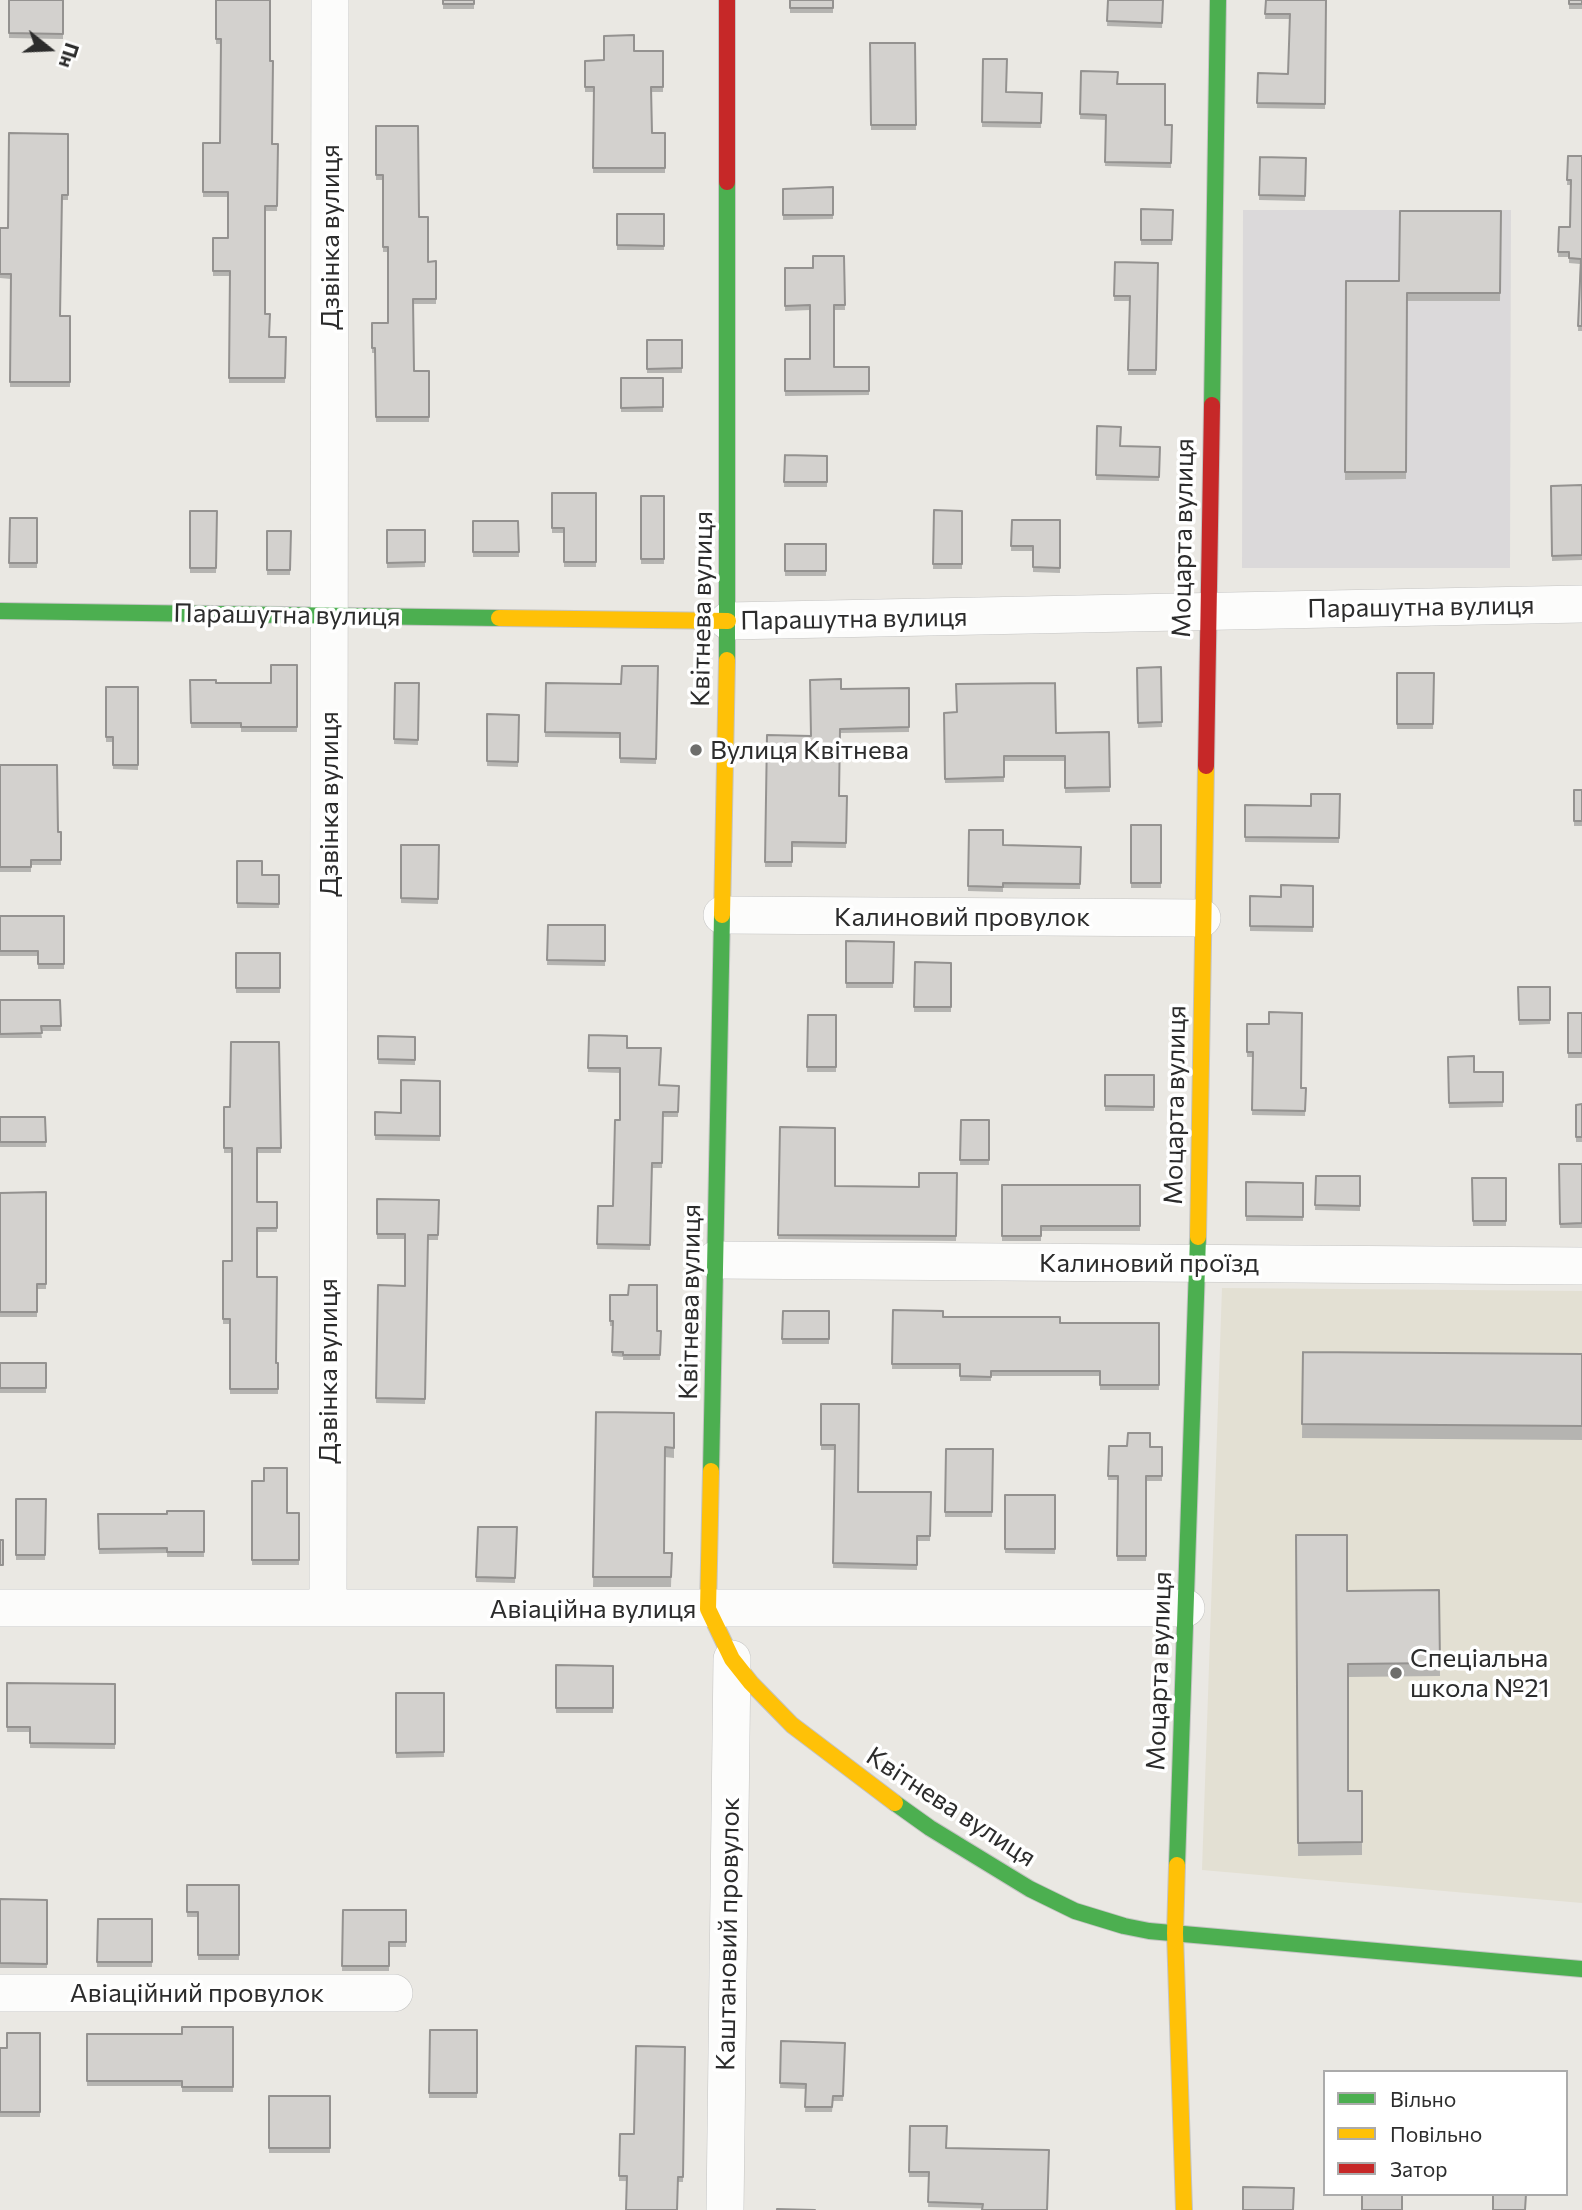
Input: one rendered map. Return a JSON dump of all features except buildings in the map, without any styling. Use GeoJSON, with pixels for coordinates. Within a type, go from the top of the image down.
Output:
{"type":"FeatureCollection","features":[{"type":"Feature","properties":{"kind":"main road","name":"Квітнева вулиця"},"geometry":{"type":"LineString","coordinates":[[727,0],[728,621],[709,1609],[721,1640],[732,1659],[792,1725],[892,1801],[979,1860],[1075,1911],[1125,1926],[1175,1933],[1582,1969]]}},
{"type":"Feature","properties":{"kind":"main road","name":"Моцарта вулиця"},"geometry":{"type":"LineString","coordinates":[[1184,2210],[1175,1933],[1198,1264],[1206,612],[1218,0]]}},
{"type":"Feature","properties":{"kind":"main road","name":"Парашутна вулиця"},"geometry":{"type":"LineString","coordinates":[[0,611],[728,621]]}},
{"type":"Feature","properties":{"kind":"street","name":"Дзвінка вулиця"},"geometry":{"type":"LineString","coordinates":[[328,1608],[330,0]]}},
{"type":"Feature","properties":{"kind":"street","name":"Парашутна вулиця"},"geometry":{"type":"LineString","coordinates":[[728,621],[1582,604]]}},
{"type":"Feature","properties":{"kind":"street","name":"Калиновий провулок"},"geometry":{"type":"LineString","coordinates":[[722,915],[1202,918]]}},
{"type":"Feature","properties":{"kind":"street","name":"Калиновий проїзд"},"geometry":{"type":"LineString","coordinates":[[715,1260],[1582,1266]]}},
{"type":"Feature","properties":{"kind":"street","name":"Авіаційна вулиця"},"geometry":{"type":"LineString","coordinates":[[0,1608],[1186,1608]]}},
{"type":"Feature","properties":{"kind":"street","name":"Каштановий провулок"},"geometry":{"type":"LineString","coordinates":[[725,2210],[732,1659]]}},
{"type":"Feature","properties":{"kind":"street","name":"Авіаційний провулок"},"geometry":{"type":"LineString","coordinates":[[0,1993],[394,1993]]}},
{"type":"Feature","properties":{"kind":"shaded area"},"geometry":{"type":"Polygon","coordinates":[[[1243,210],[1511,210],[1510,568],[1242,568],[1243,210]]]}},
{"type":"Feature","properties":{"kind":"shaded area","name":"Спеціальна школа №21"},"geometry":{"type":"Polygon","coordinates":[[[1222,1288],[1582,1291],[1582,1903],[1202,1870],[1222,1288]]]}},
{"type":"Feature","properties":{"kind":"traffic: fast"},"geometry":{"type":"LineString","coordinates":[[1212,405],[1218,0]]}},
{"type":"Feature","properties":{"kind":"traffic: fast"},"geometry":{"type":"LineString","coordinates":[[727,182],[727,660]]}},
{"type":"Feature","properties":{"kind":"traffic: fast"},"geometry":{"type":"LineString","coordinates":[[0,611],[499,618]]}},
{"type":"Feature","properties":{"kind":"traffic: fast"},"geometry":{"type":"LineString","coordinates":[[711,1471],[722,915]]}},
{"type":"Feature","properties":{"kind":"traffic: fast"},"geometry":{"type":"LineString","coordinates":[[1177,1865],[1198,1237]]}},
{"type":"Feature","properties":{"kind":"traffic: fast"},"geometry":{"type":"LineString","coordinates":[[895,1803],[930,1828],[1030,1889],[1075,1911],[1124,1926],[1149,1931],[1582,1969]]}},
{"type":"Feature","properties":{"kind":"traffic: slow"},"geometry":{"type":"LineString","coordinates":[[499,618],[728,621]]}},
{"type":"Feature","properties":{"kind":"traffic: slow"},"geometry":{"type":"LineString","coordinates":[[722,915],[727,660]]}},
{"type":"Feature","properties":{"kind":"traffic: slow"},"geometry":{"type":"LineString","coordinates":[[1198,1237],[1206,766]]}},
{"type":"Feature","properties":{"kind":"traffic: slow"},"geometry":{"type":"LineString","coordinates":[[711,1471],[708,1609],[732,1659],[792,1725],[895,1803]]}},
{"type":"Feature","properties":{"kind":"traffic: slow"},"geometry":{"type":"LineString","coordinates":[[1177,1865],[1175,1933],[1184,2210]]}},
{"type":"Feature","properties":{"kind":"traffic: jam"},"geometry":{"type":"LineString","coordinates":[[727,0],[727,182]]}},
{"type":"Feature","properties":{"kind":"traffic: jam"},"geometry":{"type":"LineString","coordinates":[[1206,766],[1212,405]]}},
{"type":"Feature","properties":{"kind":"place","name":"Вулиця Квітнева"},"geometry":{"type":"Point","coordinates":[696,750]}},
{"type":"Feature","properties":{"kind":"place","name":"Спеціальна школа №21"},"geometry":{"type":"Point","coordinates":[1396,1673]}}]}
